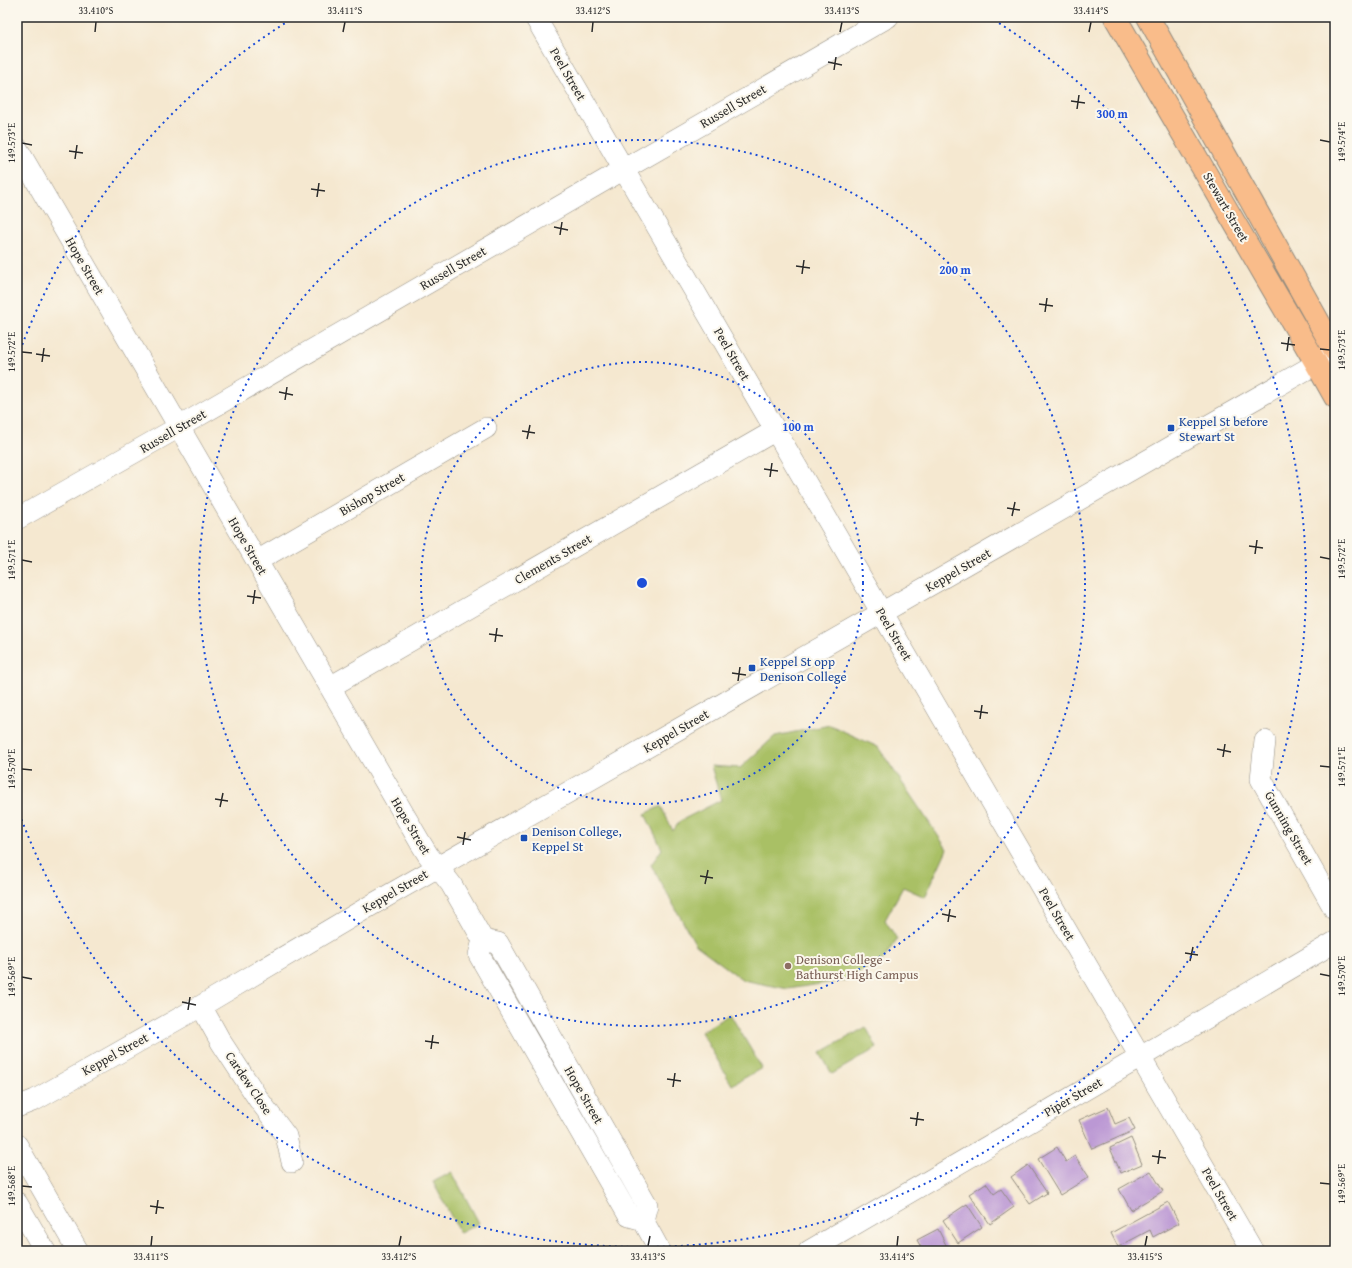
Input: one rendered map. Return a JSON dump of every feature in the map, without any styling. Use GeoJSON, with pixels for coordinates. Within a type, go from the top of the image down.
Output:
{"type":"FeatureCollection","features":[{"type":"Feature","properties":{"kind":"highway","name":"Stewart Street"},"geometry":{"type":"LineString","coordinates":[[1115,17],[1329,355]]}},
{"type":"Feature","properties":{"kind":"highway","name":"Stewart Street"},"geometry":{"type":"LineString","coordinates":[[1148,17],[1329,355],[1335,397]]}},
{"type":"Feature","properties":{"kind":"street","name":"Peel Street"},"geometry":{"type":"LineString","coordinates":[[535,17],[1253,1251]]}},
{"type":"Feature","properties":{"kind":"street","name":"Russell Street"},"geometry":{"type":"LineString","coordinates":[[17,519],[888,17]]}},
{"type":"Feature","properties":{"kind":"street","name":"Hope Street"},"geometry":{"type":"LineString","coordinates":[[17,148],[428,855],[451,884],[483,940],[498,943],[647,1205],[642,1220],[660,1251]]}},
{"type":"Feature","properties":{"kind":"street","name":"Keppel Street"},"geometry":{"type":"LineString","coordinates":[[17,1107],[35,1100],[201,1006],[438,867],[1329,355]]}},
{"type":"Feature","properties":{"kind":"street","name":"Bishop Street"},"geometry":{"type":"LineString","coordinates":[[257,561],[486,428]]}},
{"type":"Feature","properties":{"kind":"street","name":"Clements Street"},"geometry":{"type":"LineString","coordinates":[[330,687],[776,430]]}},
{"type":"Feature","properties":{"kind":"street","name":"Gunning Street"},"geometry":{"type":"LineString","coordinates":[[1264,741],[1261,779],[1335,910]]}},
{"type":"Feature","properties":{"kind":"street","name":"Piper Street"},"geometry":{"type":"LineString","coordinates":[[809,1251],[1335,942]]}},
{"type":"Feature","properties":{"kind":"street","name":"Cardew Close"},"geometry":{"type":"LineString","coordinates":[[201,1006],[220,1042],[259,1100],[286,1136],[292,1162]]}},
{"type":"Feature","properties":{"kind":"street"},"geometry":{"type":"LineString","coordinates":[[17,1116],[17,1121]]}},
{"type":"Feature","properties":{"kind":"street"},"geometry":{"type":"LineString","coordinates":[[17,1145],[78,1251]]}},
{"type":"Feature","properties":{"kind":"street"},"geometry":{"type":"LineString","coordinates":[[17,1203],[45,1251]]}},
{"type":"Feature","properties":{"kind":"green space"},"geometry":{"type":"Polygon","coordinates":[[[830,725],[878,747],[947,849],[925,897],[903,887],[885,920],[897,939],[883,960],[846,980],[788,989],[743,980],[696,945],[651,865],[662,849],[645,814],[661,806],[673,831],[680,821],[721,800],[711,766],[740,768],[775,736],[830,725]]]}},
{"type":"Feature","properties":{"kind":"green space"},"geometry":{"type":"Polygon","coordinates":[[[730,1014],[762,1068],[732,1085],[701,1032],[730,1014]]]}},
{"type":"Feature","properties":{"kind":"green space"},"geometry":{"type":"Polygon","coordinates":[[[866,1027],[877,1048],[832,1074],[820,1053],[866,1027]]]}},
{"type":"Feature","properties":{"kind":"green space"},"geometry":{"type":"Polygon","coordinates":[[[452,1172],[479,1223],[460,1233],[433,1182],[452,1172]]]}},
{"type":"Feature","properties":{"kind":"building"},"geometry":{"type":"Polygon","coordinates":[[[1108,1107],[1115,1124],[1129,1118],[1135,1130],[1092,1149],[1079,1120],[1108,1107]]]}},
{"type":"Feature","properties":{"kind":"building"},"geometry":{"type":"Polygon","coordinates":[[[1131,1138],[1142,1164],[1121,1173],[1110,1148],[1131,1138]]]}},
{"type":"Feature","properties":{"kind":"building"},"geometry":{"type":"Polygon","coordinates":[[[1057,1147],[1066,1162],[1075,1156],[1089,1177],[1060,1195],[1038,1159],[1057,1147]]]}},
{"type":"Feature","properties":{"kind":"building"},"geometry":{"type":"Polygon","coordinates":[[[1028,1165],[1047,1193],[1030,1204],[1011,1177],[1028,1165]]]}},
{"type":"Feature","properties":{"kind":"building"},"geometry":{"type":"Polygon","coordinates":[[[1151,1171],[1163,1191],[1131,1210],[1119,1189],[1151,1171]]]}},
{"type":"Feature","properties":{"kind":"building"},"geometry":{"type":"Polygon","coordinates":[[[986,1183],[994,1194],[1001,1189],[1014,1207],[990,1224],[969,1194],[986,1183]]]}},
{"type":"Feature","properties":{"kind":"building"},"geometry":{"type":"Polygon","coordinates":[[[1168,1202],[1179,1223],[1153,1237],[1150,1230],[1118,1247],[1111,1233],[1168,1202]]]}},
{"type":"Feature","properties":{"kind":"building"},"geometry":{"type":"Polygon","coordinates":[[[967,1204],[982,1227],[958,1243],[943,1220],[967,1204]]]}},
{"type":"Feature","properties":{"kind":"building"},"geometry":{"type":"Polygon","coordinates":[[[938,1229],[949,1251],[923,1251],[917,1240],[938,1229]]]}},
{"type":"Feature","properties":{"kind":"place","name":"Keppel St before Stewart St"},"geometry":{"type":"Point","coordinates":[1171,428]}},
{"type":"Feature","properties":{"kind":"place","name":"Keppel St opp Denison College"},"geometry":{"type":"Point","coordinates":[752,668]}},
{"type":"Feature","properties":{"kind":"place","name":"Denison College, Keppel St"},"geometry":{"type":"Point","coordinates":[524,838]}},
{"type":"Feature","properties":{"kind":"place","name":"Denison College - Bathurst High Campus"},"geometry":{"type":"Point","coordinates":[788,966]}}]}
